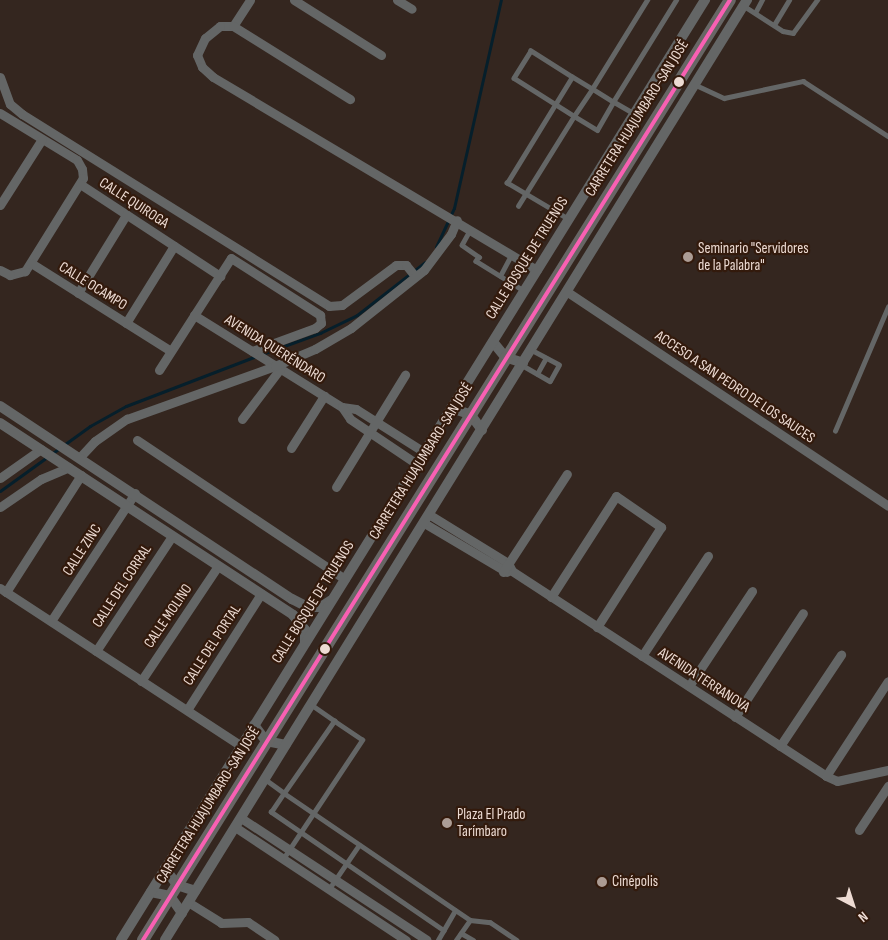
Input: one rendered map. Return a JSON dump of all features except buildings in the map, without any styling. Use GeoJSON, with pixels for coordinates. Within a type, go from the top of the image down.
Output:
{"type":"FeatureCollection","features":[{"type":"Feature","properties":{"kind":"main road","name":"CARRETERA HUAJUMBARO-SAN JOSÉ"},"geometry":{"type":"LineString","coordinates":[[143,940],[505,357],[730,0]]}},
{"type":"Feature","properties":{"kind":"street"},"geometry":{"type":"LineString","coordinates":[[233,26],[250,0]]}},
{"type":"Feature","properties":{"kind":"street"},"geometry":{"type":"LineString","coordinates":[[294,0],[381,55]]}},
{"type":"Feature","properties":{"kind":"street"},"geometry":{"type":"LineString","coordinates":[[397,0],[412,9]]}},
{"type":"Feature","properties":{"kind":"street","name":"CALLE BOSQUE DE TRUENOS"},"geometry":{"type":"LineString","coordinates":[[121,940],[706,0]]}},
{"type":"Feature","properties":{"kind":"street"},"geometry":{"type":"LineString","coordinates":[[165,940],[745,3]]}},
{"type":"Feature","properties":{"kind":"street"},"geometry":{"type":"LineString","coordinates":[[350,99],[233,26],[220,26],[205,38],[197,55],[202,67],[213,77],[454,218],[537,270]]}},
{"type":"Feature","properties":{"kind":"street"},"geometry":{"type":"LineString","coordinates":[[0,77],[10,104],[22,114],[329,306],[342,305],[396,265],[406,265],[415,275]]}},
{"type":"Feature","properties":{"kind":"street","name":"CALLE QUIROGA"},"geometry":{"type":"LineString","coordinates":[[0,113],[77,160],[82,168],[80,184],[220,276]]}},
{"type":"Feature","properties":{"kind":"street"},"geometry":{"type":"LineString","coordinates":[[0,205],[42,139]]}},
{"type":"Feature","properties":{"kind":"street"},"geometry":{"type":"LineString","coordinates":[[0,270],[17,275],[31,263],[80,184]]}},
{"type":"Feature","properties":{"kind":"street"},"geometry":{"type":"LineString","coordinates":[[78,293],[126,215]]}},
{"type":"Feature","properties":{"kind":"street"},"geometry":{"type":"LineString","coordinates":[[76,455],[127,419],[275,366],[315,349],[350,328],[415,275],[451,234],[454,218]]}},
{"type":"Feature","properties":{"kind":"street"},"geometry":{"type":"LineString","coordinates":[[126,323],[174,246]]}},
{"type":"Feature","properties":{"kind":"street"},"geometry":{"type":"LineString","coordinates":[[159,370],[231,258],[320,315],[321,323],[315,328],[255,353]]}},
{"type":"Feature","properties":{"kind":"street","name":"CALLE OCAMPO"},"geometry":{"type":"LineString","coordinates":[[31,263],[171,351]]}},
{"type":"Feature","properties":{"kind":"street","name":"ACCESO A SAN PEDRO DE LOS SAUCES"},"geometry":{"type":"LineString","coordinates":[[566,291],[888,506]]}},
{"type":"Feature","properties":{"kind":"street","name":"AVENIDA QUERÉNDARO"},"geometry":{"type":"LineString","coordinates":[[194,316],[342,407],[356,409],[424,452]]}},
{"type":"Feature","properties":{"kind":"street"},"geometry":{"type":"LineString","coordinates":[[494,342],[505,357],[523,364]]}},
{"type":"Feature","properties":{"kind":"street"},"geometry":{"type":"LineString","coordinates":[[242,419],[275,366]]}},
{"type":"Feature","properties":{"kind":"street"},"geometry":{"type":"LineString","coordinates":[[336,487],[405,375]]}},
{"type":"Feature","properties":{"kind":"street"},"geometry":{"type":"LineString","coordinates":[[291,448],[324,396]]}},
{"type":"Feature","properties":{"kind":"street"},"geometry":{"type":"LineString","coordinates":[[0,406],[135,493],[292,599],[308,607],[321,607],[333,599]]}},
{"type":"Feature","properties":{"kind":"street","name":"AVENIDA QUERÉNDARO"},"geometry":{"type":"LineString","coordinates":[[342,407],[350,419],[417,464]]}},
{"type":"Feature","properties":{"kind":"street"},"geometry":{"type":"LineString","coordinates":[[451,408],[470,414],[482,430]]}},
{"type":"Feature","properties":{"kind":"street"},"geometry":{"type":"LineString","coordinates":[[0,423],[285,609],[305,630],[305,644]]}},
{"type":"Feature","properties":{"kind":"street"},"geometry":{"type":"LineString","coordinates":[[137,440],[345,579]]}},
{"type":"Feature","properties":{"kind":"street"},"geometry":{"type":"LineString","coordinates":[[0,478],[44,451]]}},
{"type":"Feature","properties":{"kind":"street"},"geometry":{"type":"LineString","coordinates":[[0,507],[65,464]]}},
{"type":"Feature","properties":{"kind":"street"},"geometry":{"type":"LineString","coordinates":[[508,569],[567,474]]}},
{"type":"Feature","properties":{"kind":"street"},"geometry":{"type":"LineString","coordinates":[[81,475],[3,590],[241,746]]}},
{"type":"Feature","properties":{"kind":"street","name":"CALLE ZINC"},"geometry":{"type":"LineString","coordinates":[[51,622],[135,493]]}},
{"type":"Feature","properties":{"kind":"street"},"geometry":{"type":"LineString","coordinates":[[552,597],[616,496],[661,527],[597,627]]}},
{"type":"Feature","properties":{"kind":"street","name":"AVENIDA TERRANOVA"},"geometry":{"type":"LineString","coordinates":[[427,519],[552,597],[826,776],[838,782],[888,770]]}},
{"type":"Feature","properties":{"kind":"street","name":"CALLE DEL CORRAL"},"geometry":{"type":"LineString","coordinates":[[96,651],[172,536]]}},
{"type":"Feature","properties":{"kind":"street"},"geometry":{"type":"LineString","coordinates":[[642,656],[708,556]]}},
{"type":"Feature","properties":{"kind":"street","name":"CALLE MOLINO"},"geometry":{"type":"LineString","coordinates":[[141,681],[218,566]]}},
{"type":"Feature","properties":{"kind":"street"},"geometry":{"type":"LineString","coordinates":[[689,686],[752,591]]}},
{"type":"Feature","properties":{"kind":"street","name":"CALLE DEL PORTAL"},"geometry":{"type":"LineString","coordinates":[[187,710],[261,594]]}},
{"type":"Feature","properties":{"kind":"street"},"geometry":{"type":"LineString","coordinates":[[285,609],[292,599]]}},
{"type":"Feature","properties":{"kind":"street"},"geometry":{"type":"LineString","coordinates":[[735,717],[803,613]]}},
{"type":"Feature","properties":{"kind":"street"},"geometry":{"type":"LineString","coordinates":[[780,746],[840,655]]}},
{"type":"Feature","properties":{"kind":"street"},"geometry":{"type":"LineString","coordinates":[[826,776],[888,681]]}},
{"type":"Feature","properties":{"kind":"street"},"geometry":{"type":"LineString","coordinates":[[254,725],[266,741],[286,745]]}},
{"type":"Feature","properties":{"kind":"street"},"geometry":{"type":"LineString","coordinates":[[859,830],[888,786]]}},
{"type":"Feature","properties":{"kind":"street"},"geometry":{"type":"LineString","coordinates":[[241,818],[427,940]]}},
{"type":"Feature","properties":{"kind":"street"},"geometry":{"type":"LineString","coordinates":[[235,827],[406,940]]}},
{"type":"Feature","properties":{"kind":"street"},"geometry":{"type":"LineString","coordinates":[[165,868],[182,913]]}},
{"type":"Feature","properties":{"kind":"street"},"geometry":{"type":"LineString","coordinates":[[151,892],[195,891]]}},
{"type":"Feature","properties":{"kind":"street"},"geometry":{"type":"LineString","coordinates":[[188,902],[221,923],[248,922],[275,940]]}},
{"type":"Feature","properties":{"kind":"lane"},"geometry":{"type":"LineString","coordinates":[[518,206],[647,0]]}},
{"type":"Feature","properties":{"kind":"lane"},"geometry":{"type":"LineString","coordinates":[[634,115],[613,102],[592,89],[572,77],[531,51],[514,78],[597,130],[613,102],[676,0]]}},
{"type":"Feature","properties":{"kind":"lane"},"geometry":{"type":"LineString","coordinates":[[755,13],[762,0]]}},
{"type":"Feature","properties":{"kind":"lane"},"geometry":{"type":"LineString","coordinates":[[774,25],[789,0]]}},
{"type":"Feature","properties":{"kind":"lane"},"geometry":{"type":"LineString","coordinates":[[745,3],[755,13],[774,25],[793,33],[817,0]]}},
{"type":"Feature","properties":{"kind":"lane"},"geometry":{"type":"LineString","coordinates":[[569,219],[508,183],[572,77]]}},
{"type":"Feature","properties":{"kind":"lane"},"geometry":{"type":"LineString","coordinates":[[694,84],[724,98],[803,81],[888,136]]}},
{"type":"Feature","properties":{"kind":"lane"},"geometry":{"type":"LineString","coordinates":[[472,229],[462,245],[479,256],[476,261],[524,291]]}},
{"type":"Feature","properties":{"kind":"lane"},"geometry":{"type":"LineString","coordinates":[[500,276],[512,254]]}},
{"type":"Feature","properties":{"kind":"lane"},"geometry":{"type":"LineString","coordinates":[[835,431],[888,307]]}},
{"type":"Feature","properties":{"kind":"lane"},"geometry":{"type":"LineString","coordinates":[[523,364],[550,381],[559,365],[531,350]]}},
{"type":"Feature","properties":{"kind":"lane"},"geometry":{"type":"LineString","coordinates":[[537,374],[546,358]]}},
{"type":"Feature","properties":{"kind":"lane"},"geometry":{"type":"LineString","coordinates":[[283,859],[362,740],[311,705]]}},
{"type":"Feature","properties":{"kind":"lane"},"geometry":{"type":"LineString","coordinates":[[334,721],[271,812],[444,931]]}},
{"type":"Feature","properties":{"kind":"lane"},"geometry":{"type":"LineString","coordinates":[[265,779],[470,920],[490,922],[517,940]]}},
{"type":"Feature","properties":{"kind":"lane"},"geometry":{"type":"LineString","coordinates":[[329,889],[359,845]]}},
{"type":"Feature","properties":{"kind":"lane"},"geometry":{"type":"LineString","coordinates":[[440,939],[455,910]]}},
{"type":"Feature","properties":{"kind":"lane"},"geometry":{"type":"LineString","coordinates":[[456,940],[470,920]]}},
{"type":"Feature","properties":{"kind":"lane"},"geometry":{"type":"LineString","coordinates":[[461,933],[473,940]]}},
{"type":"Feature","properties":{"kind":"waterway"},"geometry":{"type":"LineString","coordinates":[[436,247],[454,208],[501,0]]}},
{"type":"Feature","properties":{"kind":"waterway"},"geometry":{"type":"LineString","coordinates":[[262,354],[320,333],[357,315],[425,262]]}},
{"type":"Feature","properties":{"kind":"waterway"},"geometry":{"type":"LineString","coordinates":[[0,491],[90,426],[126,406],[256,356]]}},
{"type":"Feature","properties":{"kind":"transit line"},"geometry":{"type":"LineString","coordinates":[[143,940],[730,0]]}},
{"type":"Feature","properties":{"kind":"place","name":"Seminario \"Servidores de la Palabra\""},"geometry":{"type":"Point","coordinates":[688,257]}},
{"type":"Feature","properties":{"kind":"place","name":"Plaza El Prado Tarímbaro"},"geometry":{"type":"Point","coordinates":[447,823]}},
{"type":"Feature","properties":{"kind":"place","name":"Cinépolis"},"geometry":{"type":"Point","coordinates":[602,882]}}]}
